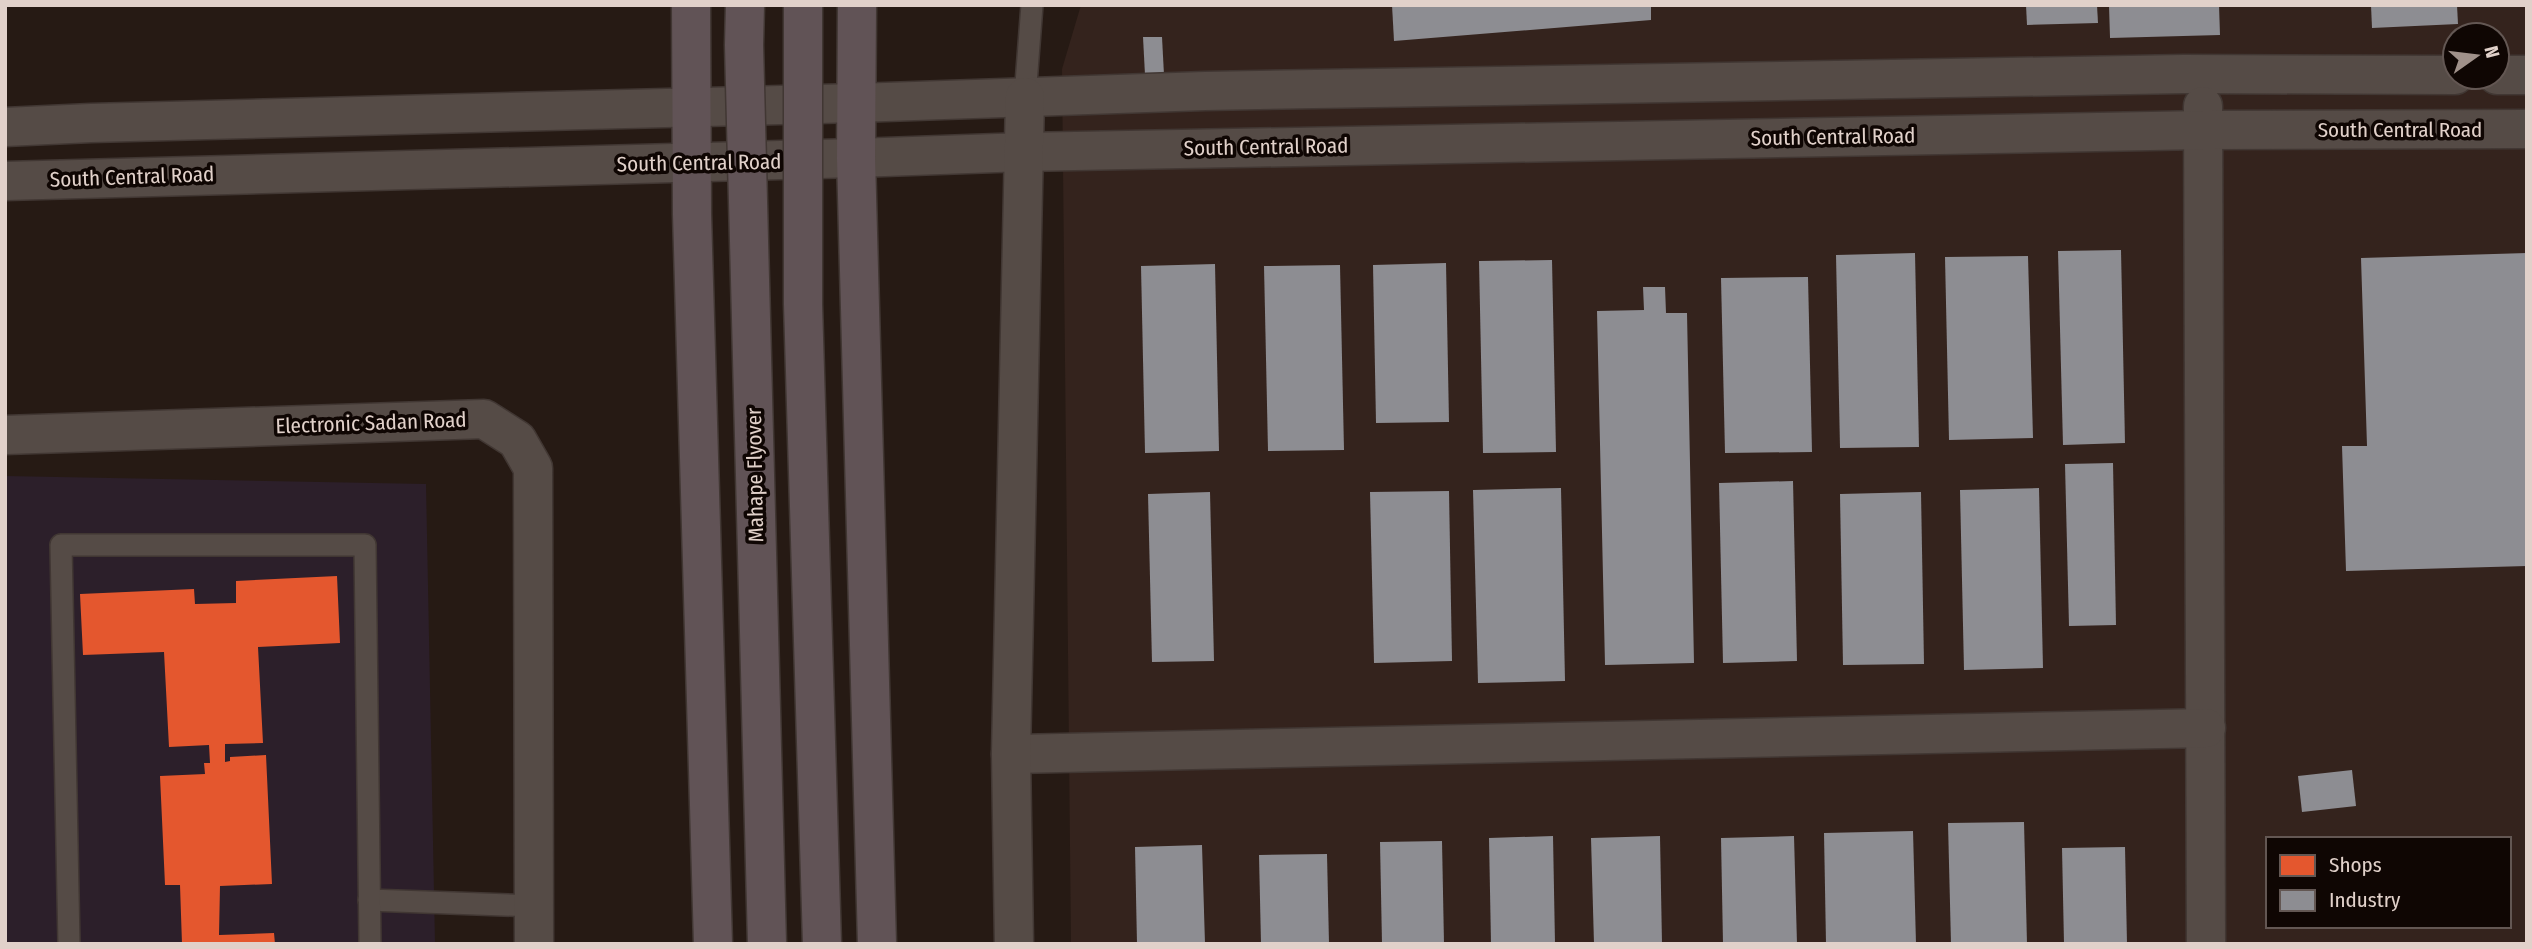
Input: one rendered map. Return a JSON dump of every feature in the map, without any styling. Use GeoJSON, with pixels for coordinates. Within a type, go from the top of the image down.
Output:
{"type":"FeatureCollection","features":[{"type":"Feature","properties":{"kind":"main road"},"geometry":{"type":"LineString","coordinates":[[691,5],[691,163],[713,944]]}},
{"type":"Feature","properties":{"kind":"main road","name":"Mahape Flyover"},"geometry":{"type":"LineString","coordinates":[[745,5],[767,944]]}},
{"type":"Feature","properties":{"kind":"main road"},"geometry":{"type":"LineString","coordinates":[[803,5],[803,304],[822,944]]}},
{"type":"Feature","properties":{"kind":"main road"},"geometry":{"type":"LineString","coordinates":[[856,5],[856,158],[877,944]]}},
{"type":"Feature","properties":{"kind":"street"},"geometry":{"type":"LineString","coordinates":[[5,127],[1312,89],[2202,74],[2441,75]]}},
{"type":"Feature","properties":{"kind":"street"},"geometry":{"type":"LineString","coordinates":[[2202,74],[2206,944]]}},
{"type":"Feature","properties":{"kind":"street"},"geometry":{"type":"LineString","coordinates":[[1848,136],[1856,80]]}},
{"type":"Feature","properties":{"kind":"street"},"geometry":{"type":"LineString","coordinates":[[1566,85],[1566,142]]}},
{"type":"Feature","properties":{"kind":"street"},"geometry":{"type":"LineString","coordinates":[[1311,146],[1312,89]]}},
{"type":"Feature","properties":{"kind":"street"},"geometry":{"type":"LineString","coordinates":[[1014,944],[1012,754],[1025,97]]}},
{"type":"Feature","properties":{"kind":"street","name":"South Central Road"},"geometry":{"type":"LineString","coordinates":[[5,181],[1311,146],[2203,130],[2527,129]]}},
{"type":"Feature","properties":{"kind":"street","name":"Electronic Sadan Road"},"geometry":{"type":"LineString","coordinates":[[5,435],[484,419],[517,440],[533,468],[534,944]]}},
{"type":"Feature","properties":{"kind":"street"},"geometry":{"type":"LineString","coordinates":[[1012,754],[2206,728]]}},
{"type":"Feature","properties":{"kind":"lane"},"geometry":{"type":"LineString","coordinates":[[1025,97],[1032,5]]}},
{"type":"Feature","properties":{"kind":"lane"},"geometry":{"type":"LineString","coordinates":[[69,944],[61,545],[365,545],[370,944]]}},
{"type":"Feature","properties":{"kind":"lane"},"geometry":{"type":"LineString","coordinates":[[369,900],[534,906]]}},
{"type":"Feature","properties":{"kind":"shaded area"},"geometry":{"type":"Polygon","coordinates":[[[1081,5],[2527,5],[2527,944],[1071,944],[1062,69],[1081,5]]]}},
{"type":"Feature","properties":{"kind":"shaded area"},"geometry":{"type":"Polygon","coordinates":[[[5,476],[426,484],[435,944],[5,944],[5,476]]]}},
{"type":"Feature","properties":{"kind":"building: Shops"},"geometry":{"type":"Polygon","coordinates":[[[337,576],[340,643],[258,647],[263,743],[225,744],[225,762],[230,761],[230,757],[266,755],[272,884],[220,886],[219,935],[274,933],[275,944],[182,944],[180,885],[165,885],[160,776],[205,774],[204,763],[210,763],[209,745],[169,747],[164,652],[83,655],[80,594],[194,589],[195,604],[236,603],[236,581],[337,576]]]}},
{"type":"Feature","properties":{"kind":"building: Industry"},"geometry":{"type":"Polygon","coordinates":[[[1392,5],[1651,5],[1651,20],[1394,41],[1392,5]]]}},
{"type":"Feature","properties":{"kind":"building: Industry"},"geometry":{"type":"Polygon","coordinates":[[[2026,5],[2097,5],[2098,23],[2027,25],[2026,5]]]}},
{"type":"Feature","properties":{"kind":"building: Industry"},"geometry":{"type":"Polygon","coordinates":[[[2109,5],[2219,5],[2220,35],[2110,38],[2109,5]]]}},
{"type":"Feature","properties":{"kind":"building: Industry"},"geometry":{"type":"Polygon","coordinates":[[[2371,5],[2457,5],[2458,21],[2441,21],[2441,25],[2372,28],[2371,5]]]}},
{"type":"Feature","properties":{"kind":"building: Industry"},"geometry":{"type":"Polygon","coordinates":[[[1143,37],[1162,37],[1164,75],[1145,75],[1143,37]]]}},
{"type":"Feature","properties":{"kind":"building: Industry"},"geometry":{"type":"Polygon","coordinates":[[[2121,250],[2125,443],[2063,445],[2058,251],[2121,250]]]}},
{"type":"Feature","properties":{"kind":"building: Industry"},"geometry":{"type":"Polygon","coordinates":[[[1915,253],[1919,447],[1840,448],[1836,255],[1915,253]]]}},
{"type":"Feature","properties":{"kind":"building: Industry"},"geometry":{"type":"Polygon","coordinates":[[[2527,253],[2527,566],[2346,571],[2342,446],[2367,446],[2361,258],[2527,253]]]}},
{"type":"Feature","properties":{"kind":"building: Industry"},"geometry":{"type":"Polygon","coordinates":[[[2028,256],[2033,438],[1949,440],[1945,257],[2028,256]]]}},
{"type":"Feature","properties":{"kind":"building: Industry"},"geometry":{"type":"Polygon","coordinates":[[[1552,260],[1556,452],[1483,453],[1479,261],[1552,260]]]}},
{"type":"Feature","properties":{"kind":"building: Industry"},"geometry":{"type":"Polygon","coordinates":[[[1446,263],[1449,422],[1376,423],[1373,265],[1446,263]]]}},
{"type":"Feature","properties":{"kind":"building: Industry"},"geometry":{"type":"Polygon","coordinates":[[[1215,264],[1219,451],[1145,453],[1141,266],[1215,264]]]}},
{"type":"Feature","properties":{"kind":"building: Industry"},"geometry":{"type":"Polygon","coordinates":[[[1340,265],[1344,450],[1268,451],[1264,266],[1340,265]]]}},
{"type":"Feature","properties":{"kind":"building: Industry"},"geometry":{"type":"Polygon","coordinates":[[[1808,277],[1812,452],[1725,453],[1721,278],[1808,277]]]}},
{"type":"Feature","properties":{"kind":"building: Industry"},"geometry":{"type":"Polygon","coordinates":[[[1643,287],[1665,287],[1666,313],[1687,313],[1694,663],[1605,665],[1597,311],[1644,310],[1643,287]]]}},
{"type":"Feature","properties":{"kind":"building: Industry"},"geometry":{"type":"Polygon","coordinates":[[[2113,463],[2116,625],[2069,626],[2065,464],[2113,463]]]}},
{"type":"Feature","properties":{"kind":"building: Industry"},"geometry":{"type":"Polygon","coordinates":[[[1793,481],[1797,661],[1723,663],[1719,483],[1793,481]]]}},
{"type":"Feature","properties":{"kind":"building: Industry"},"geometry":{"type":"Polygon","coordinates":[[[1561,488],[1565,681],[1478,683],[1473,490],[1561,488]]]}},
{"type":"Feature","properties":{"kind":"building: Industry"},"geometry":{"type":"Polygon","coordinates":[[[2039,488],[2043,668],[1964,670],[1960,490],[2039,488]]]}},
{"type":"Feature","properties":{"kind":"building: Industry"},"geometry":{"type":"Polygon","coordinates":[[[1449,491],[1452,661],[1374,663],[1370,492],[1449,491]]]}},
{"type":"Feature","properties":{"kind":"building: Industry"},"geometry":{"type":"Polygon","coordinates":[[[1210,492],[1214,661],[1152,662],[1148,494],[1210,492]]]}},
{"type":"Feature","properties":{"kind":"building: Industry"},"geometry":{"type":"Polygon","coordinates":[[[1921,492],[1924,664],[1843,665],[1840,494],[1921,492]]]}},
{"type":"Feature","properties":{"kind":"building: Industry"},"geometry":{"type":"Polygon","coordinates":[[[2352,770],[2356,806],[2302,812],[2298,776],[2352,770]]]}},
{"type":"Feature","properties":{"kind":"building: Industry"},"geometry":{"type":"Polygon","coordinates":[[[2024,822],[2027,944],[1951,944],[1948,823],[2024,822]]]}},
{"type":"Feature","properties":{"kind":"building: Industry"},"geometry":{"type":"Polygon","coordinates":[[[1913,831],[1916,944],[1826,944],[1824,833],[1913,831]]]}},
{"type":"Feature","properties":{"kind":"building: Industry"},"geometry":{"type":"Polygon","coordinates":[[[1553,836],[1555,944],[1491,944],[1489,838],[1553,836]]]}},
{"type":"Feature","properties":{"kind":"building: Industry"},"geometry":{"type":"Polygon","coordinates":[[[1660,836],[1662,944],[1594,944],[1591,838],[1660,836]]]}},
{"type":"Feature","properties":{"kind":"building: Industry"},"geometry":{"type":"Polygon","coordinates":[[[1794,836],[1797,944],[1723,944],[1721,838],[1794,836]]]}},
{"type":"Feature","properties":{"kind":"building: Industry"},"geometry":{"type":"Polygon","coordinates":[[[1442,841],[1444,944],[1382,944],[1380,842],[1442,841]]]}},
{"type":"Feature","properties":{"kind":"building: Industry"},"geometry":{"type":"Polygon","coordinates":[[[1202,845],[1205,944],[1137,944],[1135,847],[1202,845]]]}},
{"type":"Feature","properties":{"kind":"building: Industry"},"geometry":{"type":"Polygon","coordinates":[[[2125,847],[2127,944],[2064,944],[2062,848],[2125,847]]]}},
{"type":"Feature","properties":{"kind":"building: Industry"},"geometry":{"type":"Polygon","coordinates":[[[1327,854],[1329,944],[1261,944],[1259,855],[1327,854]]]}}]}
